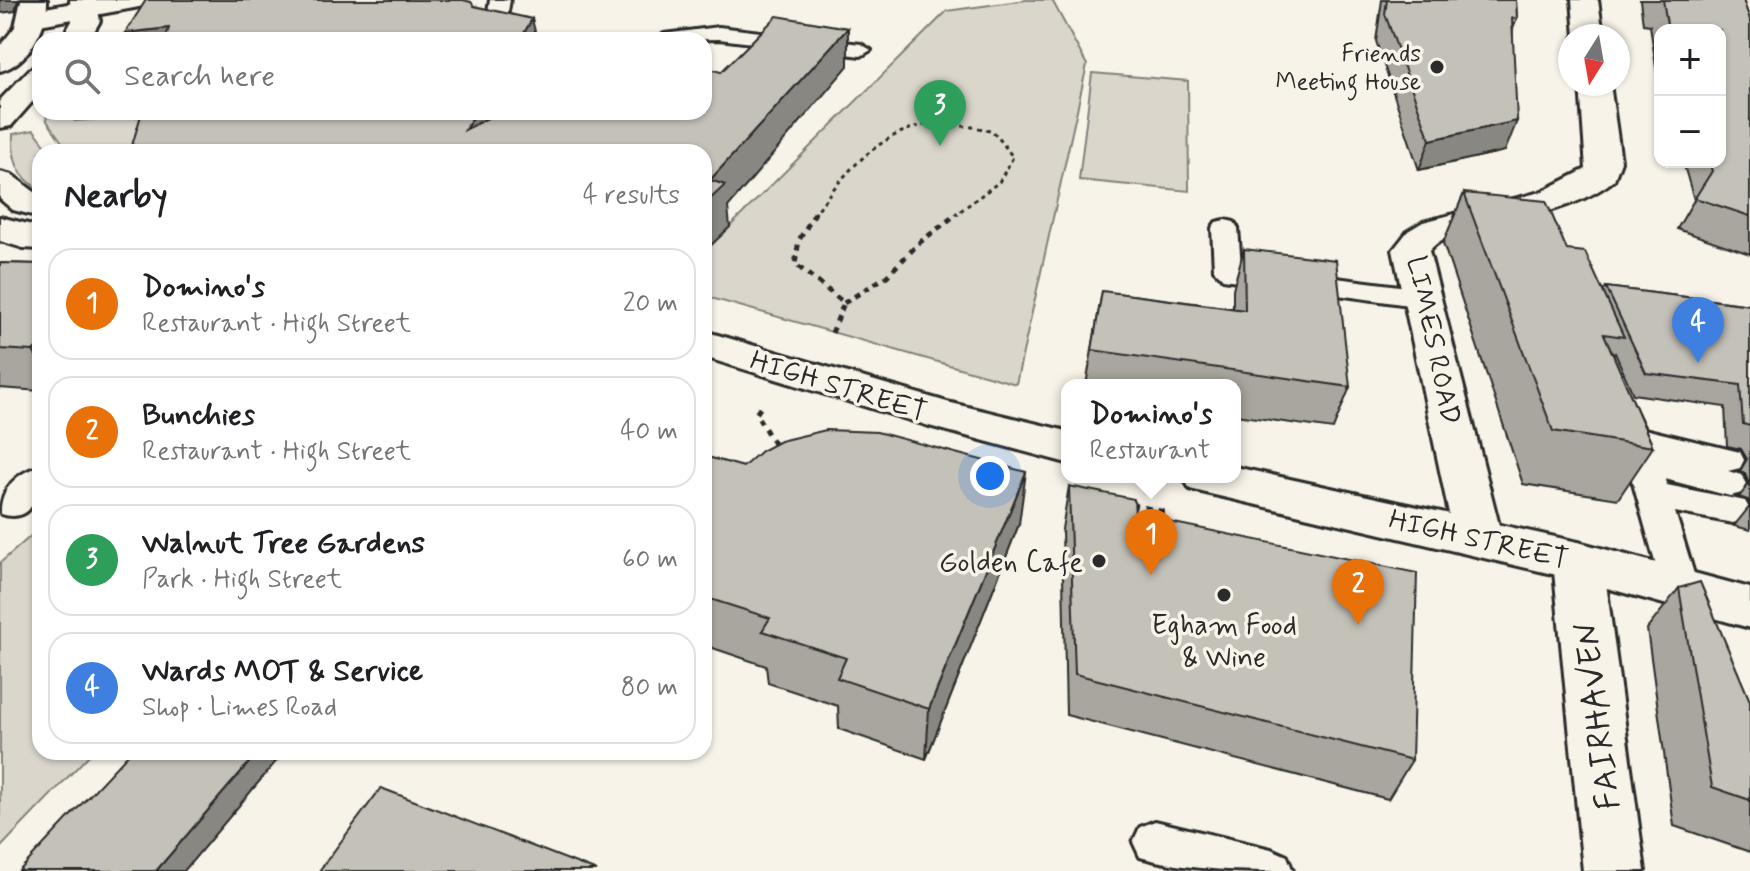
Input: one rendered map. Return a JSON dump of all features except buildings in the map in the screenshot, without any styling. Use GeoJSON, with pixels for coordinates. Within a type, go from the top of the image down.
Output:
{"type":"FeatureCollection","features":[{"type":"Feature","properties":{"kind":"street"},"geometry":{"type":"LineString","coordinates":[[0,62],[27,34],[34,9],[134,0]]}},
{"type":"Feature","properties":{"kind":"street"},"geometry":{"type":"LineString","coordinates":[[1585,0],[1588,24]]}},
{"type":"Feature","properties":{"kind":"street"},"geometry":{"type":"LineString","coordinates":[[81,32],[87,23],[86,4]]}},
{"type":"Feature","properties":{"kind":"street"},"geometry":{"type":"LineString","coordinates":[[0,119],[32,84]]}},
{"type":"Feature","properties":{"kind":"street","name":"LIMES ROAD"},"geometry":{"type":"LineString","coordinates":[[1478,537],[1411,250],[1416,239],[1424,233],[1552,200],[1590,183],[1602,173],[1604,161],[1596,96]]}},
{"type":"Feature","properties":{"kind":"street"},"geometry":{"type":"LineString","coordinates":[[2,188],[32,205]]}},
{"type":"Feature","properties":{"kind":"street"},"geometry":{"type":"LineString","coordinates":[[0,228],[32,238]]}},
{"type":"Feature","properties":{"kind":"street","name":"HIGH STREET"},"geometry":{"type":"LineString","coordinates":[[712,346],[902,404],[1061,445]]}},
{"type":"Feature","properties":{"kind":"street","name":"HIGH STREET"},"geometry":{"type":"LineString","coordinates":[[1233,483],[1578,561],[1750,608]]}},
{"type":"Feature","properties":{"kind":"street","name":"FAIRHAVEN"},"geometry":{"type":"LineString","coordinates":[[1578,561],[1614,871]]}},
{"type":"Feature","properties":{"kind":"lane"},"geometry":{"type":"LineString","coordinates":[[490,32],[500,0]]}},
{"type":"Feature","properties":{"kind":"lane"},"geometry":{"type":"LineString","coordinates":[[712,34],[861,50]]}},
{"type":"Feature","properties":{"kind":"lane"},"geometry":{"type":"LineString","coordinates":[[1225,228],[1228,270],[1233,273],[1423,298]]}},
{"type":"Feature","properties":{"kind":"lane"},"geometry":{"type":"LineString","coordinates":[[1615,396],[1643,465],[1680,587]]}},
{"type":"Feature","properties":{"kind":"lane"},"geometry":{"type":"LineString","coordinates":[[1643,465],[1730,485],[1643,465]]}},
{"type":"Feature","properties":{"kind":"lane"},"geometry":{"type":"LineString","coordinates":[[13,505],[25,487],[32,483]]}},
{"type":"Feature","properties":{"kind":"lane"},"geometry":{"type":"LineString","coordinates":[[1155,842],[1271,871]]}},
{"type":"Feature","properties":{"kind":"path"},"geometry":{"type":"LineString","coordinates":[[826,339],[833,332],[844,303],[887,276],[919,243],[999,182],[1013,157],[992,132],[936,121],[904,129],[874,148],[836,187],[798,242],[795,264],[844,303]]}},
{"type":"Feature","properties":{"kind":"path"},"geometry":{"type":"LineString","coordinates":[[756,414],[779,451]]}},
{"type":"Feature","properties":{"kind":"shaded area"},"geometry":{"type":"Polygon","coordinates":[[[1026,0],[1052,0],[1087,65],[1016,384],[712,298],[712,244],[947,11],[1026,0]]]}},
{"type":"Feature","properties":{"kind":"shaded area"},"geometry":{"type":"Polygon","coordinates":[[[1092,73],[1188,81],[1189,191],[1079,180],[1092,73]]]}},
{"type":"Feature","properties":{"kind":"shaded area"},"geometry":{"type":"Polygon","coordinates":[[[161,120],[154,144],[63,144],[47,121],[161,120]]]}},
{"type":"Feature","properties":{"kind":"shaded area"},"geometry":{"type":"Polygon","coordinates":[[[34,130],[45,144],[32,144],[32,185],[18,166],[13,134],[34,130]]]}},
{"type":"Feature","properties":{"kind":"shaded area"},"geometry":{"type":"Polygon","coordinates":[[[32,535],[32,760],[84,760],[0,848],[0,563],[32,535]]]}},
{"type":"Feature","properties":{"kind":"place","name":"Friends Meeting House"},"geometry":{"type":"Point","coordinates":[1437,67]}},
{"type":"Feature","properties":{"kind":"place","name":"Walnut Tree Gardens"},"geometry":{"type":"Point","coordinates":[940,146]}},
{"type":"Feature","properties":{"kind":"place","name":"Wards MOT & Service"},"geometry":{"type":"Point","coordinates":[1698,363]}},
{"type":"Feature","properties":{"kind":"place","name":"Golden Cafe"},"geometry":{"type":"Point","coordinates":[1099,561]}},
{"type":"Feature","properties":{"kind":"place","name":"Domino's"},"geometry":{"type":"Point","coordinates":[1151,575]}},
{"type":"Feature","properties":{"kind":"place","name":"Egham Food & Wine"},"geometry":{"type":"Point","coordinates":[1224,595]}},
{"type":"Feature","properties":{"kind":"place","name":"Bunchies"},"geometry":{"type":"Point","coordinates":[1358,625]}}]}
